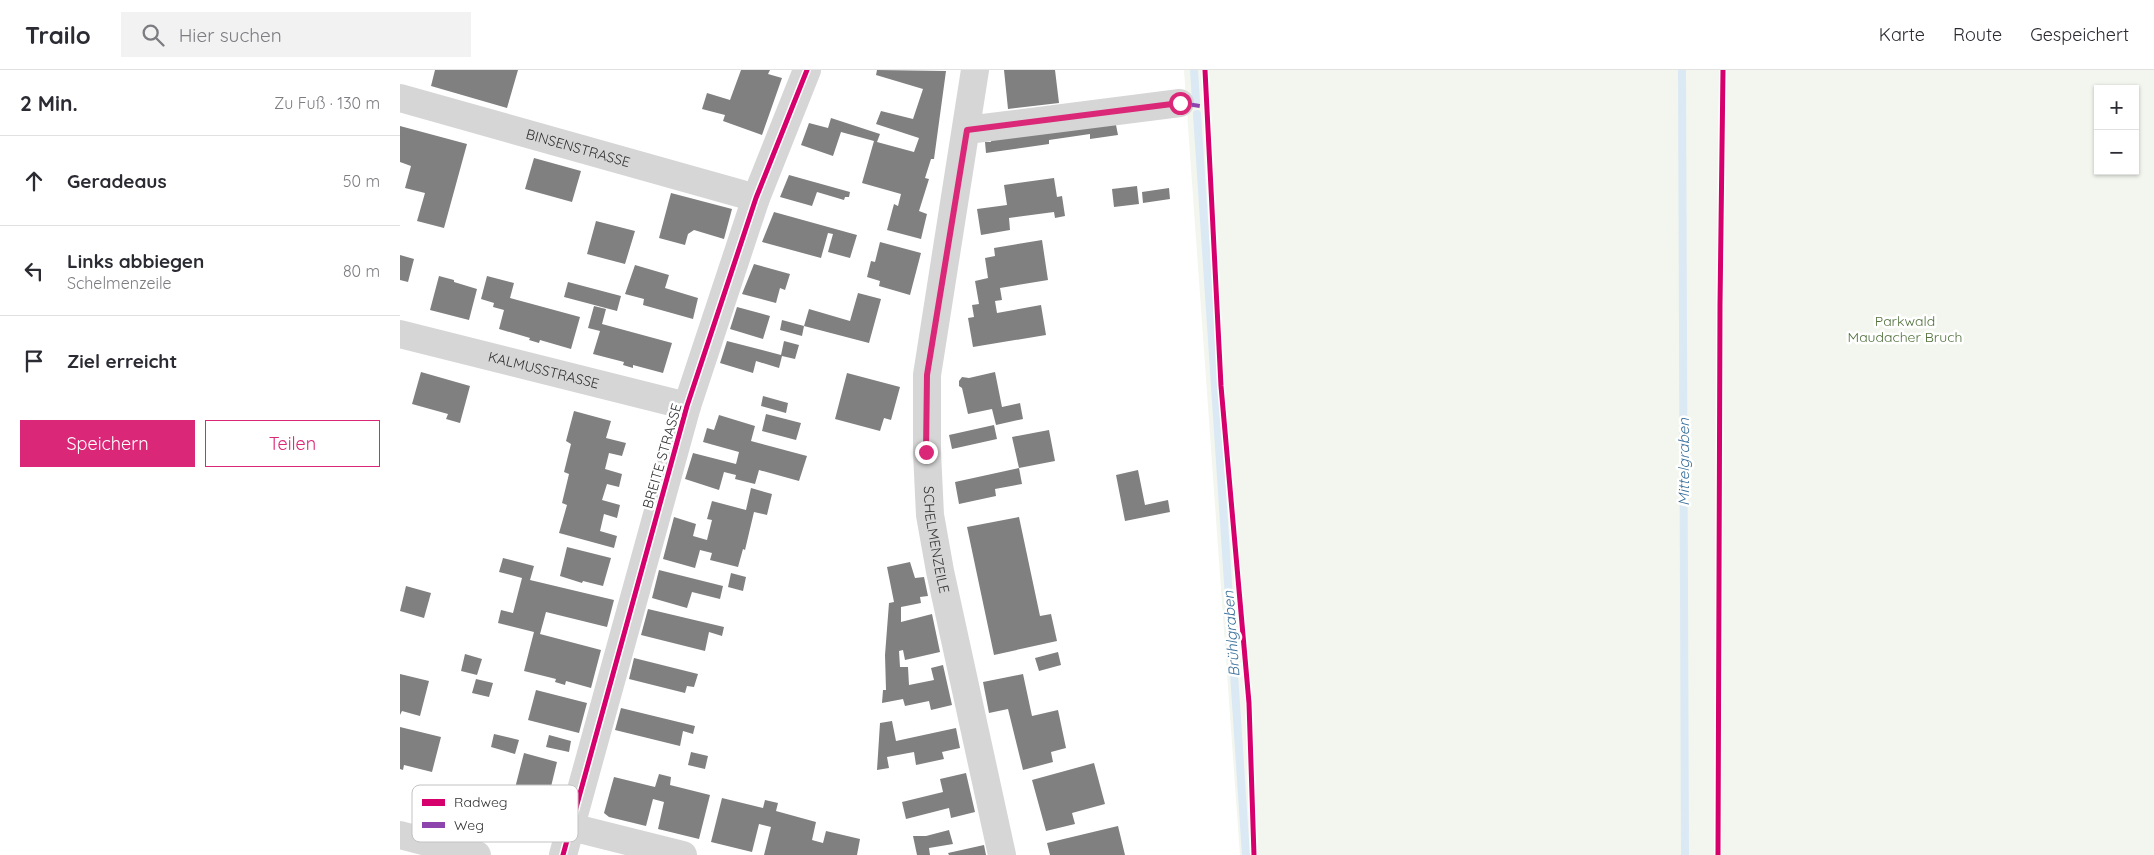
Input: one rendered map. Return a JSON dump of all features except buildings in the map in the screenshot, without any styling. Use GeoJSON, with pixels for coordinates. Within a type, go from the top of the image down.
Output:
{"type":"FeatureCollection","features":[{"type":"Feature","properties":{"kind":"street","name":"BREITE STRASSE"},"geometry":{"type":"LineString","coordinates":[[578,801],[687,406],[756,198],[807,70]]}},
{"type":"Feature","properties":{"kind":"street","name":"SCHELMENZEILE"},"geometry":{"type":"LineString","coordinates":[[975,70],[927,375],[926,452],[930,515],[940,571],[1002,855]]}},
{"type":"Feature","properties":{"kind":"street","name":"BINSENSTRASSE"},"geometry":{"type":"LineString","coordinates":[[400,98],[756,198]]}},
{"type":"Feature","properties":{"kind":"street"},"geometry":{"type":"LineString","coordinates":[[967,130],[1180,103]]}},
{"type":"Feature","properties":{"kind":"street","name":"KALMUSSTRASSE"},"geometry":{"type":"LineString","coordinates":[[400,334],[687,406]]}},
{"type":"Feature","properties":{"kind":"street"},"geometry":{"type":"LineString","coordinates":[[578,828],[682,855]]}},
{"type":"Feature","properties":{"kind":"street"},"geometry":{"type":"LineString","coordinates":[[427,842],[477,855]]}},
{"type":"Feature","properties":{"kind":"street","name":"BREITE STRASSE"},"geometry":{"type":"LineString","coordinates":[[564,855],[567,842]]}},
{"type":"Feature","properties":{"kind":"green space","name":"Parkwald Maudacher Bruch"},"geometry":{"type":"Polygon","coordinates":[[[1184,70],[2154,70],[2154,855],[1240,855],[1184,70]]]}},
{"type":"Feature","properties":{"kind":"waterway","name":"Brühlgraben"},"geometry":{"type":"LineString","coordinates":[[1194,70],[1196,101]]}},
{"type":"Feature","properties":{"kind":"waterway","name":"Mittelgraben"},"geometry":{"type":"LineString","coordinates":[[1682,70],[1685,855]]}},
{"type":"Feature","properties":{"kind":"waterway","name":"Brühlgraben"},"geometry":{"type":"LineString","coordinates":[[1197,114],[1246,855]]}},
{"type":"Feature","properties":{"kind":"marked path"},"geometry":{"type":"LineString","coordinates":[[1180,103],[1207,107]]}},
{"type":"Feature","properties":{"kind":"cycle path"},"geometry":{"type":"LineString","coordinates":[[578,801],[687,406],[756,198],[807,70]]}},
{"type":"Feature","properties":{"kind":"cycle path"},"geometry":{"type":"LineString","coordinates":[[1205,70],[1221,386],[1249,703],[1254,855]]}},
{"type":"Feature","properties":{"kind":"cycle path"},"geometry":{"type":"LineString","coordinates":[[1718,855],[1723,70]]}},
{"type":"Feature","properties":{"kind":"cycle path"},"geometry":{"type":"LineString","coordinates":[[563,855],[567,842]]}},
{"type":"Feature","properties":{"kind":"route"},"geometry":{"type":"LineString","coordinates":[[926,452],[927,375],[967,130],[1180,103]]}}]}
